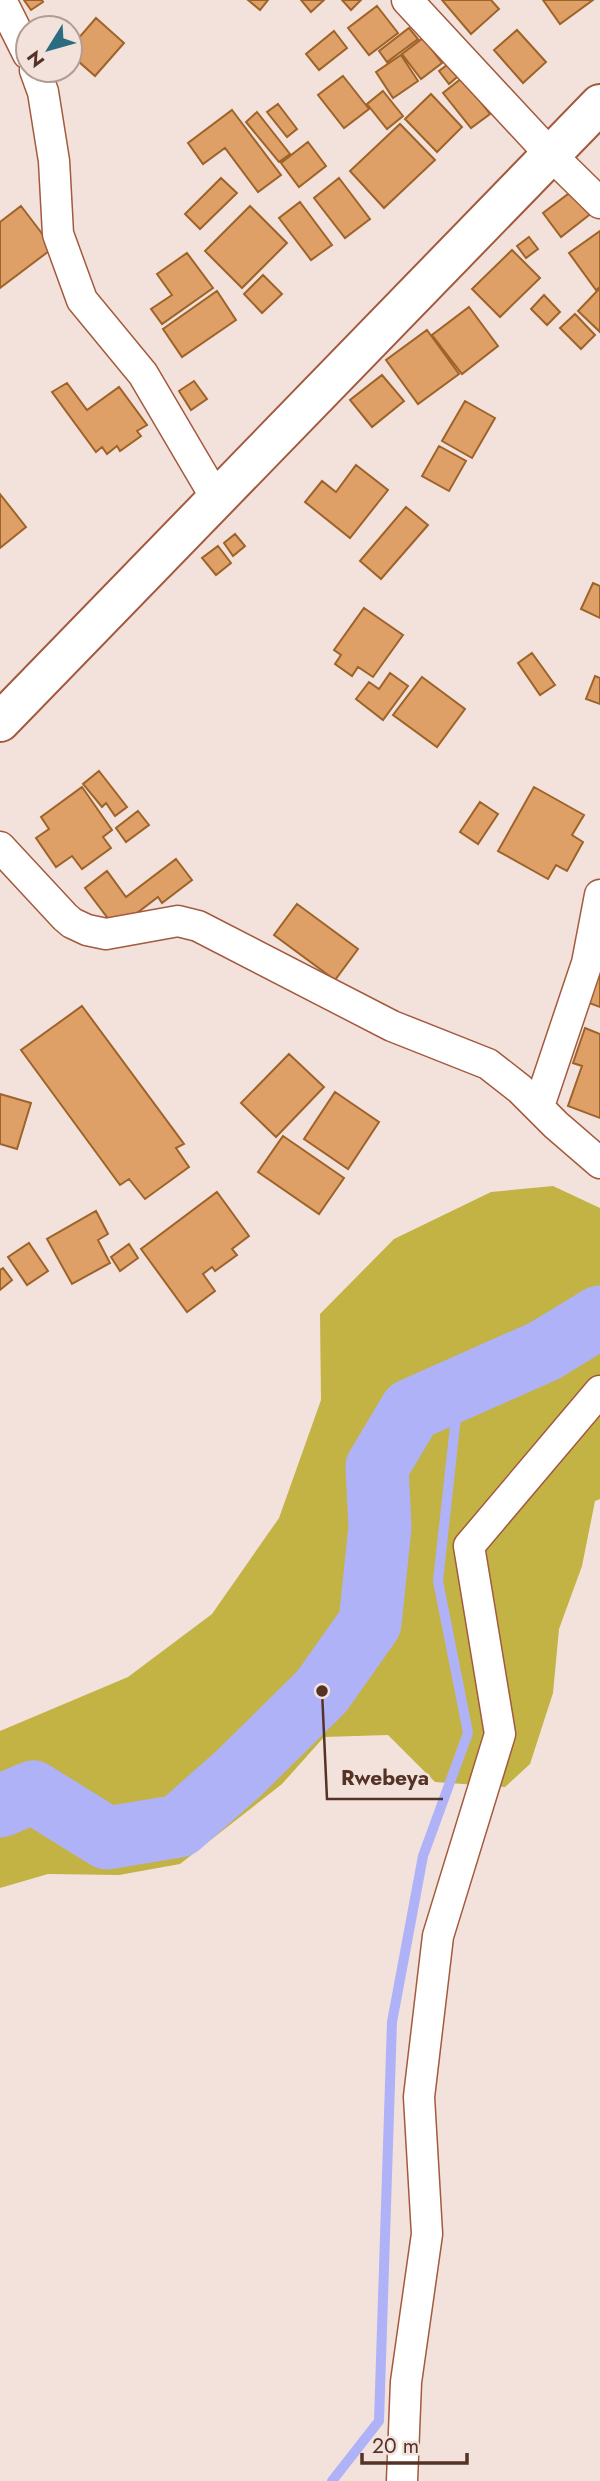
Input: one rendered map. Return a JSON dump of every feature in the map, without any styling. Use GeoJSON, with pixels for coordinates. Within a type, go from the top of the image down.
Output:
{"type":"FeatureCollection","features":[{"type":"Feature","properties":{"kind":"main road"},"geometry":{"type":"LineString","coordinates":[[0,722],[600,104]]}},
{"type":"Feature","properties":{"kind":"street"},"geometry":{"type":"LineString","coordinates":[[1,0],[14,26]]}},
{"type":"Feature","properties":{"kind":"street"},"geometry":{"type":"LineString","coordinates":[[407,0],[550,155],[600,203]]}},
{"type":"Feature","properties":{"kind":"street"},"geometry":{"type":"LineString","coordinates":[[40,84],[54,161],[58,234],[82,300],[143,374],[216,498]]}},
{"type":"Feature","properties":{"kind":"street"},"geometry":{"type":"LineString","coordinates":[[0,847],[72,923],[106,934],[178,921],[198,926],[392,1026],[488,1064],[600,1163]]}},
{"type":"Feature","properties":{"kind":"street"},"geometry":{"type":"LineString","coordinates":[[539,1107],[587,963],[600,895]]}},
{"type":"Feature","properties":{"kind":"street"},"geometry":{"type":"LineString","coordinates":[[402,2481],[406,2382],[427,2234],[419,2097],[438,1936],[500,1734],[469,1546],[600,1391]]}},
{"type":"Feature","properties":{"kind":"shaded area"},"geometry":{"type":"Polygon","coordinates":[[[553,1186],[600,1208],[600,1499],[595,1501],[582,1566],[559,1629],[553,1693],[530,1764],[505,1787],[435,1782],[388,1735],[324,1737],[282,1784],[180,1864],[119,1875],[48,1874],[0,1888],[0,1731],[128,1677],[212,1614],[279,1518],[321,1400],[320,1314],[394,1239],[491,1192],[553,1186]]]}},
{"type":"Feature","properties":{"kind":"building"},"geometry":{"type":"Polygon","coordinates":[[[24,0],[42,0],[43,2],[31,10],[24,0]]]}},
{"type":"Feature","properties":{"kind":"building"},"geometry":{"type":"Polygon","coordinates":[[[248,0],[268,0],[260,10],[248,0]]]}},
{"type":"Feature","properties":{"kind":"building"},"geometry":{"type":"Polygon","coordinates":[[[301,0],[324,0],[311,12],[301,0]]]}},
{"type":"Feature","properties":{"kind":"building"},"geometry":{"type":"Polygon","coordinates":[[[342,0],[361,0],[351,10],[342,0]]]}},
{"type":"Feature","properties":{"kind":"building"},"geometry":{"type":"Polygon","coordinates":[[[442,0],[491,0],[499,9],[471,34],[442,0]]]}},
{"type":"Feature","properties":{"kind":"building"},"geometry":{"type":"Polygon","coordinates":[[[543,0],[593,0],[560,24],[543,0]]]}},
{"type":"Feature","properties":{"kind":"building"},"geometry":{"type":"Polygon","coordinates":[[[377,6],[398,33],[369,55],[348,28],[377,6]]]}},
{"type":"Feature","properties":{"kind":"building"},"geometry":{"type":"Polygon","coordinates":[[[96,18],[124,43],[95,76],[84,66],[84,32],[96,18]]]}},
{"type":"Feature","properties":{"kind":"building"},"geometry":{"type":"Polygon","coordinates":[[[409,28],[418,39],[387,62],[379,51],[409,28]]]}},
{"type":"Feature","properties":{"kind":"building"},"geometry":{"type":"Polygon","coordinates":[[[517,30],[546,62],[523,83],[494,50],[517,30]]]}},
{"type":"Feature","properties":{"kind":"building"},"geometry":{"type":"Polygon","coordinates":[[[334,31],[347,48],[319,70],[306,54],[334,31]]]}},
{"type":"Feature","properties":{"kind":"building"},"geometry":{"type":"Polygon","coordinates":[[[423,38],[442,63],[421,79],[402,54],[423,38]]]}},
{"type":"Feature","properties":{"kind":"building"},"geometry":{"type":"Polygon","coordinates":[[[401,55],[418,81],[393,98],[376,72],[401,55]]]}},
{"type":"Feature","properties":{"kind":"building"},"geometry":{"type":"Polygon","coordinates":[[[455,59],[464,71],[449,84],[439,71],[455,59]]]}},
{"type":"Feature","properties":{"kind":"building"},"geometry":{"type":"Polygon","coordinates":[[[343,76],[369,109],[344,128],[318,95],[343,76]]]}},
{"type":"Feature","properties":{"kind":"building"},"geometry":{"type":"Polygon","coordinates":[[[462,78],[490,114],[471,128],[443,93],[462,78]]]}},
{"type":"Feature","properties":{"kind":"building"},"geometry":{"type":"Polygon","coordinates":[[[383,91],[403,116],[387,129],[367,104],[383,91]]]}},
{"type":"Feature","properties":{"kind":"building"},"geometry":{"type":"Polygon","coordinates":[[[431,94],[462,127],[437,152],[405,119],[431,94]]]}},
{"type":"Feature","properties":{"kind":"building"},"geometry":{"type":"Polygon","coordinates":[[[278,104],[297,129],[287,137],[267,112],[278,104]]]}},
{"type":"Feature","properties":{"kind":"building"},"geometry":{"type":"Polygon","coordinates":[[[232,110],[281,175],[258,192],[225,148],[203,164],[188,143],[232,110]]]}},
{"type":"Feature","properties":{"kind":"building"},"geometry":{"type":"Polygon","coordinates":[[[257,112],[290,154],[279,162],[246,122],[257,112]]]}},
{"type":"Feature","properties":{"kind":"building"},"geometry":{"type":"Polygon","coordinates":[[[400,124],[435,160],[384,208],[350,171],[400,124]]]}},
{"type":"Feature","properties":{"kind":"building"},"geometry":{"type":"Polygon","coordinates":[[[308,142],[326,166],[299,187],[281,163],[308,142]]]}},
{"type":"Feature","properties":{"kind":"building"},"geometry":{"type":"Polygon","coordinates":[[[221,178],[237,193],[200,229],[185,214],[221,178]]]}},
{"type":"Feature","properties":{"kind":"building"},"geometry":{"type":"Polygon","coordinates":[[[339,178],[370,219],[345,238],[314,198],[339,178]]]}},
{"type":"Feature","properties":{"kind":"building"},"geometry":{"type":"Polygon","coordinates":[[[580,185],[598,208],[561,237],[543,213],[580,185]]]}},
{"type":"Feature","properties":{"kind":"building"},"geometry":{"type":"Polygon","coordinates":[[[300,202],[332,245],[311,260],[279,218],[300,202]]]}},
{"type":"Feature","properties":{"kind":"building"},"geometry":{"type":"Polygon","coordinates":[[[21,206],[53,248],[0,288],[0,222],[21,206]]]}},
{"type":"Feature","properties":{"kind":"building"},"geometry":{"type":"Polygon","coordinates":[[[250,206],[287,243],[242,288],[205,251],[250,206]]]}},
{"type":"Feature","properties":{"kind":"building"},"geometry":{"type":"Polygon","coordinates":[[[600,231],[600,287],[596,290],[569,253],[600,231]]]}},
{"type":"Feature","properties":{"kind":"building"},"geometry":{"type":"Polygon","coordinates":[[[529,237],[538,249],[526,258],[517,246],[529,237]]]}},
{"type":"Feature","properties":{"kind":"building"},"geometry":{"type":"Polygon","coordinates":[[[512,250],[540,278],[500,317],[472,289],[512,250]]]}},
{"type":"Feature","properties":{"kind":"building"},"geometry":{"type":"Polygon","coordinates":[[[187,253],[213,288],[162,324],[151,309],[172,295],[157,274],[187,253]]]}},
{"type":"Feature","properties":{"kind":"building"},"geometry":{"type":"Polygon","coordinates":[[[263,275],[282,294],[262,313],[244,294],[263,275]]]}},
{"type":"Feature","properties":{"kind":"building"},"geometry":{"type":"Polygon","coordinates":[[[600,288],[600,332],[578,311],[600,288]]]}},
{"type":"Feature","properties":{"kind":"building"},"geometry":{"type":"Polygon","coordinates":[[[217,291],[236,320],[182,357],[163,329],[217,291]]]}},
{"type":"Feature","properties":{"kind":"building"},"geometry":{"type":"Polygon","coordinates":[[[544,295],[560,312],[547,325],[531,309],[544,295]]]}},
{"type":"Feature","properties":{"kind":"building"},"geometry":{"type":"Polygon","coordinates":[[[469,307],[498,346],[462,374],[432,335],[469,307]]]}},
{"type":"Feature","properties":{"kind":"building"},"geometry":{"type":"Polygon","coordinates":[[[575,314],[595,335],[581,349],[560,328],[575,314]]]}},
{"type":"Feature","properties":{"kind":"building"},"geometry":{"type":"Polygon","coordinates":[[[427,330],[459,374],[418,404],[386,360],[427,330]]]}},
{"type":"Feature","properties":{"kind":"building"},"geometry":{"type":"Polygon","coordinates":[[[382,375],[404,401],[372,427],[350,400],[382,375]]]}},
{"type":"Feature","properties":{"kind":"building"},"geometry":{"type":"Polygon","coordinates":[[[194,381],[207,399],[191,410],[179,391],[194,381]]]}},
{"type":"Feature","properties":{"kind":"building"},"geometry":{"type":"Polygon","coordinates":[[[67,383],[87,410],[119,387],[147,425],[137,431],[141,436],[120,451],[117,446],[107,454],[102,447],[96,452],[52,392],[67,383]]]}},
{"type":"Feature","properties":{"kind":"building"},"geometry":{"type":"Polygon","coordinates":[[[465,401],[495,418],[472,458],[442,441],[465,401]]]}},
{"type":"Feature","properties":{"kind":"building"},"geometry":{"type":"Polygon","coordinates":[[[439,446],[466,461],[449,491],[422,476],[439,446]]]}},
{"type":"Feature","properties":{"kind":"building"},"geometry":{"type":"Polygon","coordinates":[[[356,465],[388,490],[350,538],[305,502],[322,481],[336,492],[356,465]]]}},
{"type":"Feature","properties":{"kind":"building"},"geometry":{"type":"Polygon","coordinates":[[[0,494],[26,527],[0,548],[0,494]]]}},
{"type":"Feature","properties":{"kind":"building"},"geometry":{"type":"Polygon","coordinates":[[[406,507],[428,525],[381,579],[360,561],[406,507]]]}},
{"type":"Feature","properties":{"kind":"building"},"geometry":{"type":"Polygon","coordinates":[[[235,534],[245,546],[233,556],[224,543],[235,534]]]}},
{"type":"Feature","properties":{"kind":"building"},"geometry":{"type":"Polygon","coordinates":[[[218,546],[231,563],[216,575],[202,558],[218,546]]]}},
{"type":"Feature","properties":{"kind":"building"},"geometry":{"type":"Polygon","coordinates":[[[593,583],[600,586],[600,618],[581,609],[593,583]]]}},
{"type":"Feature","properties":{"kind":"building"},"geometry":{"type":"Polygon","coordinates":[[[364,608],[403,635],[373,677],[358,667],[352,676],[335,664],[341,655],[334,650],[364,608]]]}},
{"type":"Feature","properties":{"kind":"building"},"geometry":{"type":"Polygon","coordinates":[[[532,653],[555,685],[540,695],[518,663],[532,653]]]}},
{"type":"Feature","properties":{"kind":"building"},"geometry":{"type":"Polygon","coordinates":[[[390,673],[408,686],[383,720],[356,699],[369,682],[379,689],[390,673]]]}},
{"type":"Feature","properties":{"kind":"building"},"geometry":{"type":"Polygon","coordinates":[[[595,676],[600,678],[600,704],[586,699],[595,676]]]}},
{"type":"Feature","properties":{"kind":"building"},"geometry":{"type":"Polygon","coordinates":[[[422,677],[465,709],[437,747],[393,715],[422,677]]]}},
{"type":"Feature","properties":{"kind":"building"},"geometry":{"type":"Polygon","coordinates":[[[99,771],[127,807],[115,816],[106,803],[102,807],[83,784],[99,771]]]}},
{"type":"Feature","properties":{"kind":"building"},"geometry":{"type":"Polygon","coordinates":[[[82,787],[112,830],[103,837],[111,848],[82,869],[72,856],[56,867],[36,838],[49,829],[41,817],[82,787]]]}},
{"type":"Feature","properties":{"kind":"building"},"geometry":{"type":"Polygon","coordinates":[[[534,787],[584,815],[572,835],[583,842],[567,871],[556,865],[548,879],[498,851],[534,787]]]}},
{"type":"Feature","properties":{"kind":"building"},"geometry":{"type":"Polygon","coordinates":[[[480,802],[498,814],[478,844],[460,832],[480,802]]]}},
{"type":"Feature","properties":{"kind":"building"},"geometry":{"type":"Polygon","coordinates":[[[138,811],[149,825],[126,842],[116,828],[138,811]]]}},
{"type":"Feature","properties":{"kind":"building"},"geometry":{"type":"Polygon","coordinates":[[[176,859],[192,880],[162,903],[158,897],[116,929],[85,888],[107,871],[126,897],[176,859]]]}},
{"type":"Feature","properties":{"kind":"building"},"geometry":{"type":"Polygon","coordinates":[[[297,904],[358,949],[335,980],[274,935],[297,904]]]}},
{"type":"Feature","properties":{"kind":"building"},"geometry":{"type":"Polygon","coordinates":[[[600,971],[600,1007],[589,1003],[600,971]]]}},
{"type":"Feature","properties":{"kind":"building"},"geometry":{"type":"Polygon","coordinates":[[[82,1006],[184,1144],[176,1148],[189,1167],[145,1199],[129,1179],[120,1185],[21,1050],[82,1006]]]}},
{"type":"Feature","properties":{"kind":"building"},"geometry":{"type":"Polygon","coordinates":[[[585,1028],[600,1034],[600,1118],[568,1106],[582,1066],[573,1063],[585,1028]]]}},
{"type":"Feature","properties":{"kind":"building"},"geometry":{"type":"Polygon","coordinates":[[[289,1054],[324,1087],[276,1137],[241,1103],[289,1054]]]}},
{"type":"Feature","properties":{"kind":"building"},"geometry":{"type":"Polygon","coordinates":[[[335,1092],[379,1122],[348,1169],[304,1139],[335,1092]]]}},
{"type":"Feature","properties":{"kind":"building"},"geometry":{"type":"Polygon","coordinates":[[[0,1094],[31,1103],[17,1149],[0,1144],[0,1094]]]}},
{"type":"Feature","properties":{"kind":"building"},"geometry":{"type":"Polygon","coordinates":[[[283,1136],[344,1178],[319,1214],[258,1172],[283,1136]]]}},
{"type":"Feature","properties":{"kind":"building"},"geometry":{"type":"Polygon","coordinates":[[[217,1192],[249,1236],[232,1249],[237,1255],[215,1271],[212,1267],[203,1274],[215,1291],[187,1312],[141,1249],[217,1192]]]}},
{"type":"Feature","properties":{"kind":"building"},"geometry":{"type":"Polygon","coordinates":[[[96,1211],[108,1234],[98,1240],[110,1263],[72,1284],[47,1239],[96,1211]]]}},
{"type":"Feature","properties":{"kind":"building"},"geometry":{"type":"Polygon","coordinates":[[[29,1243],[48,1271],[27,1285],[8,1257],[29,1243]]]}},
{"type":"Feature","properties":{"kind":"building"},"geometry":{"type":"Polygon","coordinates":[[[129,1244],[138,1258],[120,1271],[111,1257],[129,1244]]]}},
{"type":"Feature","properties":{"kind":"building"},"geometry":{"type":"Polygon","coordinates":[[[3,1268],[12,1280],[0,1290],[0,1270],[3,1268]]]}},
{"type":"Feature","properties":{"kind":"waterway"},"geometry":{"type":"LineString","coordinates":[[0,1806],[33,1792],[107,1838],[179,1826],[239,1773],[322,1691],[370,1623],[380,1527],[377,1467],[411,1410],[544,1351],[600,1317]]}},
{"type":"Feature","properties":{"kind":"waterway"},"geometry":{"type":"LineString","coordinates":[[332,2481],[379,2421],[392,2022],[423,1856],[468,1733],[438,1581],[459,1389]]}},
{"type":"Feature","properties":{"kind":"place","name":"Rwebeya"},"geometry":{"type":"Point","coordinates":[322,1691]}}]}
